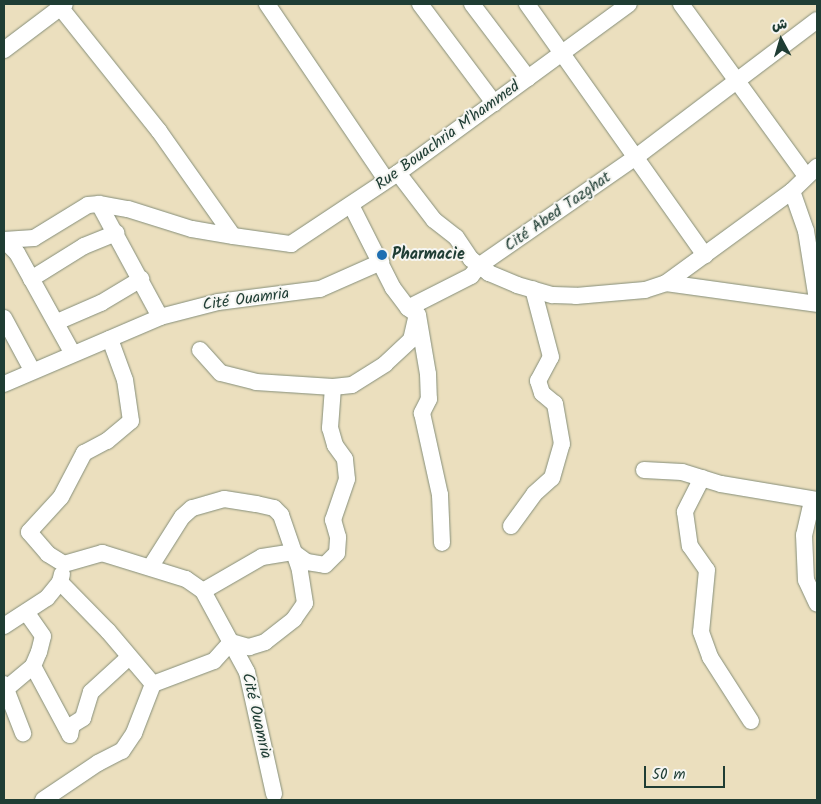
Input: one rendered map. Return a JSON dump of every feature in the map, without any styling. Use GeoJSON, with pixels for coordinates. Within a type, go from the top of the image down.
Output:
{"type":"FeatureCollection","features":[{"type":"Feature","properties":{"kind":"street"},"geometry":{"type":"LineString","coordinates":[[267,4],[392,176],[434,220],[456,237],[480,266],[516,285],[533,290],[576,296],[645,290],[666,284],[792,190],[811,172],[737,79],[681,4]]}},
{"type":"Feature","properties":{"kind":"street"},"geometry":{"type":"LineString","coordinates":[[420,4],[494,103]]}},
{"type":"Feature","properties":{"kind":"street"},"geometry":{"type":"LineString","coordinates":[[472,4],[528,78]]}},
{"type":"Feature","properties":{"kind":"street"},"geometry":{"type":"LineString","coordinates":[[527,4],[563,52],[705,255]]}},
{"type":"Feature","properties":{"kind":"street","name":"Rue Bouachria M'hammed"},"geometry":{"type":"LineString","coordinates":[[99,204],[128,209],[185,228],[258,242],[291,244],[392,176],[629,4]]}},
{"type":"Feature","properties":{"kind":"street"},"geometry":{"type":"LineString","coordinates":[[4,50],[63,5],[159,131],[233,236]]}},
{"type":"Feature","properties":{"kind":"street","name":"Cité Abed Tazghat"},"geometry":{"type":"LineString","coordinates":[[413,312],[457,285],[480,266],[636,157],[817,20]]}},
{"type":"Feature","properties":{"kind":"street"},"geometry":{"type":"LineString","coordinates":[[792,190],[806,231],[817,300]]}},
{"type":"Feature","properties":{"kind":"street"},"geometry":{"type":"LineString","coordinates":[[4,240],[34,238],[88,205],[99,204],[160,317]]}},
{"type":"Feature","properties":{"kind":"street"},"geometry":{"type":"LineString","coordinates":[[351,205],[393,288],[413,312],[428,374],[429,399],[422,413],[440,495],[442,542]]}},
{"type":"Feature","properties":{"kind":"street"},"geometry":{"type":"LineString","coordinates":[[31,279],[84,246],[116,233]]}},
{"type":"Feature","properties":{"kind":"street"},"geometry":{"type":"LineString","coordinates":[[4,240],[17,253],[57,322],[73,354]]}},
{"type":"Feature","properties":{"kind":"street","name":"Cité Ouamria"},"geometry":{"type":"LineString","coordinates":[[4,384],[32,370],[160,317],[218,302],[320,289],[381,262]]}},
{"type":"Feature","properties":{"kind":"street"},"geometry":{"type":"LineString","coordinates":[[57,322],[101,303],[141,279]]}},
{"type":"Feature","properties":{"kind":"street"},"geometry":{"type":"LineString","coordinates":[[666,284],[817,304]]}},
{"type":"Feature","properties":{"kind":"street"},"geometry":{"type":"LineString","coordinates":[[511,526],[534,494],[552,478],[562,444],[556,404],[542,393],[538,381],[552,357],[533,290]]}},
{"type":"Feature","properties":{"kind":"street"},"geometry":{"type":"LineString","coordinates":[[200,350],[221,373],[238,378],[272,385],[315,384],[333,387],[352,386],[385,364],[411,340],[413,312]]}},
{"type":"Feature","properties":{"kind":"street"},"geometry":{"type":"LineString","coordinates":[[4,318],[32,370]]}},
{"type":"Feature","properties":{"kind":"street"},"geometry":{"type":"LineString","coordinates":[[4,626],[27,614],[47,598],[60,582],[64,564],[48,554],[29,532],[61,497],[84,453],[107,441],[131,420],[132,406],[110,339]]}},
{"type":"Feature","properties":{"kind":"street"},"geometry":{"type":"LineString","coordinates":[[203,591],[262,557],[293,552],[307,562],[325,565],[337,553],[338,537],[333,520],[347,479],[345,459],[335,446],[330,428],[333,387]]}},
{"type":"Feature","properties":{"kind":"street"},"geometry":{"type":"LineString","coordinates":[[644,470],[682,472],[702,478],[814,500],[804,534],[806,580],[817,604]]}},
{"type":"Feature","properties":{"kind":"street"},"geometry":{"type":"LineString","coordinates":[[702,478],[685,512],[690,546],[707,570],[701,632],[710,658],[751,721]]}},
{"type":"Feature","properties":{"kind":"street"},"geometry":{"type":"LineString","coordinates":[[43,800],[98,763],[122,751],[134,733],[153,684],[214,661],[231,642],[249,647],[265,642],[294,619],[305,603],[293,552],[281,516],[274,508],[224,499],[192,508],[182,516],[151,566]]}},
{"type":"Feature","properties":{"kind":"street","name":"Cité Ouamria"},"geometry":{"type":"LineString","coordinates":[[64,564],[102,553],[134,565],[151,566],[186,579],[203,591],[247,672],[274,794]]}},
{"type":"Feature","properties":{"kind":"street"},"geometry":{"type":"LineString","coordinates":[[60,582],[108,631],[153,684]]}},
{"type":"Feature","properties":{"kind":"street"},"geometry":{"type":"LineString","coordinates":[[23,734],[5,686],[33,666],[43,636],[27,614]]}},
{"type":"Feature","properties":{"kind":"street"},"geometry":{"type":"LineString","coordinates":[[33,666],[70,735],[72,725],[83,718],[91,692],[129,657]]}},
{"type":"Feature","properties":{"kind":"place","name":"Pharmacie"},"geometry":{"type":"Point","coordinates":[382,255]}}]}
